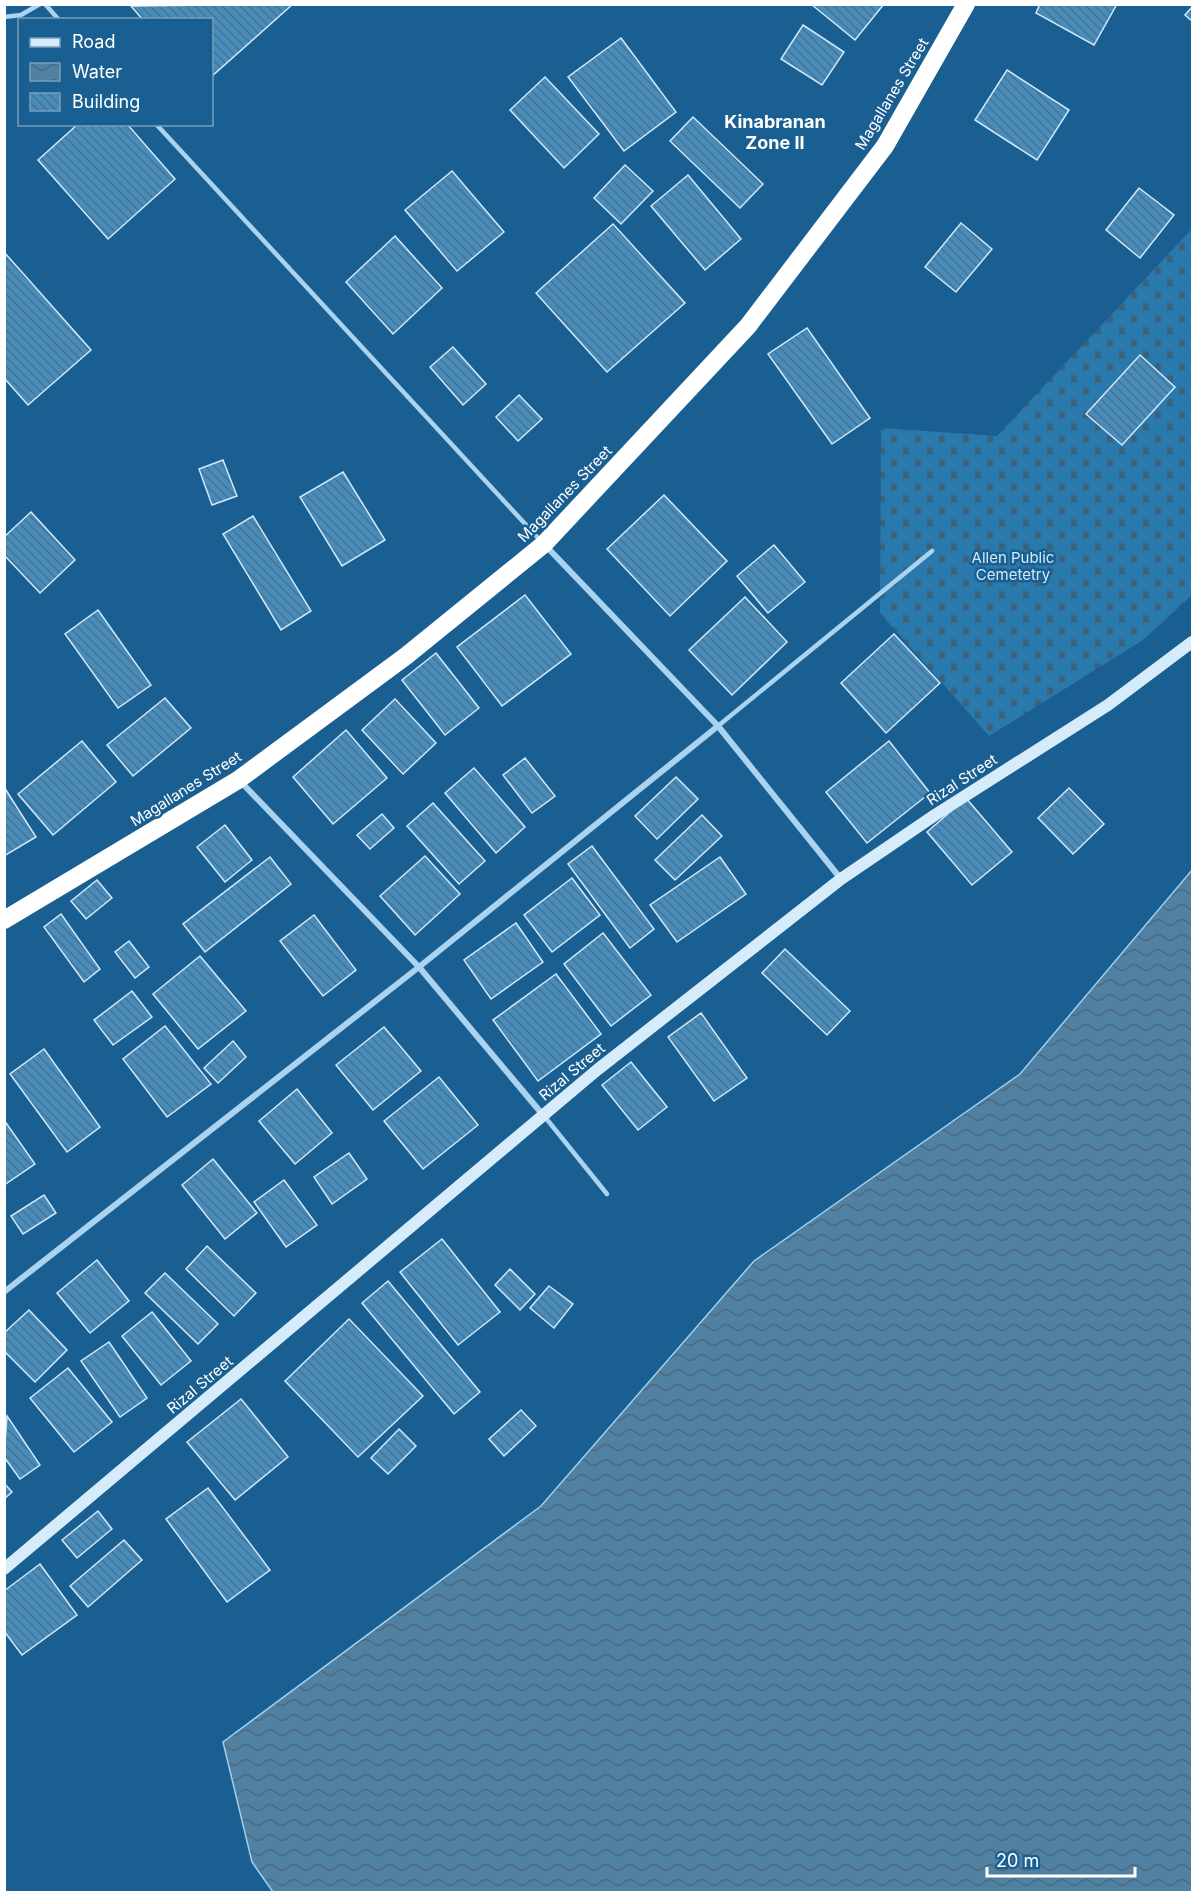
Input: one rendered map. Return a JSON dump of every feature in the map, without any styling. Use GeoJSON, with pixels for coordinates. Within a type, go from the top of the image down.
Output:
{"type":"FeatureCollection","features":[{"type":"Feature","properties":{"kind":"highway","name":"Magallanes Street"},"geometry":{"type":"LineString","coordinates":[[4,920],[238,780],[406,656],[544,544],[748,326],[885,146],[966,4]]}},
{"type":"Feature","properties":{"kind":"street"},"geometry":{"type":"LineString","coordinates":[[544,544],[718,726],[841,879]]}},
{"type":"Feature","properties":{"kind":"street","name":"Rizal Street"},"geometry":{"type":"LineString","coordinates":[[4,1569],[606,1063],[841,879],[935,815],[1108,705],[1192,642]]}},
{"type":"Feature","properties":{"kind":"street"},"geometry":{"type":"LineString","coordinates":[[4,1292],[419,967],[718,726]]}},
{"type":"Feature","properties":{"kind":"street"},"geometry":{"type":"LineString","coordinates":[[238,780],[419,967],[544,1116]]}},
{"type":"Feature","properties":{"kind":"lane"},"geometry":{"type":"LineString","coordinates":[[4,17],[21,15],[40,4]]}},
{"type":"Feature","properties":{"kind":"lane"},"geometry":{"type":"LineString","coordinates":[[45,4],[57,18]]}},
{"type":"Feature","properties":{"kind":"lane"},"geometry":{"type":"LineString","coordinates":[[158,126],[544,544]]}},
{"type":"Feature","properties":{"kind":"lane"},"geometry":{"type":"LineString","coordinates":[[718,726],[932,551]]}},
{"type":"Feature","properties":{"kind":"lane"},"geometry":{"type":"LineString","coordinates":[[544,1116],[607,1194]]}},
{"type":"Feature","properties":{"kind":"green space","name":"Allen Public Cemetetry"},"geometry":{"type":"Polygon","coordinates":[[[1192,229],[1192,595],[1143,640],[989,736],[880,613],[881,428],[997,436],[1192,229]]]}},
{"type":"Feature","properties":{"kind":"water"},"geometry":{"type":"Polygon","coordinates":[[[1192,870],[1192,1892],[273,1892],[252,1862],[223,1742],[541,1506],[754,1261],[1020,1074],[1192,870]]]}},
{"type":"Feature","properties":{"kind":"building"},"geometry":{"type":"Polygon","coordinates":[[[293,4],[213,75],[213,18],[141,18],[131,6],[293,4]]]}},
{"type":"Feature","properties":{"kind":"building"},"geometry":{"type":"Polygon","coordinates":[[[811,4],[884,4],[855,40],[811,4]]]}},
{"type":"Feature","properties":{"kind":"building"},"geometry":{"type":"Polygon","coordinates":[[[1040,4],[1117,4],[1094,45],[1036,13],[1040,4]]]}},
{"type":"Feature","properties":{"kind":"building"},"geometry":{"type":"Polygon","coordinates":[[[1192,7],[1192,21],[1185,15],[1192,7]]]}},
{"type":"Feature","properties":{"kind":"building"},"geometry":{"type":"Polygon","coordinates":[[[803,25],[844,52],[822,85],[781,59],[803,25]]]}},
{"type":"Feature","properties":{"kind":"building"},"geometry":{"type":"Polygon","coordinates":[[[621,38],[676,112],[624,151],[568,77],[621,38]]]}},
{"type":"Feature","properties":{"kind":"building"},"geometry":{"type":"Polygon","coordinates":[[[1007,70],[1069,110],[1037,160],[975,120],[1007,70]]]}},
{"type":"Feature","properties":{"kind":"building"},"geometry":{"type":"Polygon","coordinates":[[[545,77],[599,134],[564,168],[510,110],[545,77]]]}},
{"type":"Feature","properties":{"kind":"building"},"geometry":{"type":"Polygon","coordinates":[[[693,117],[763,184],[740,208],[670,141],[693,117]]]}},
{"type":"Feature","properties":{"kind":"building"},"geometry":{"type":"Polygon","coordinates":[[[76,126],[129,126],[175,179],[108,239],[38,160],[76,126]]]}},
{"type":"Feature","properties":{"kind":"building"},"geometry":{"type":"Polygon","coordinates":[[[625,165],[653,191],[621,224],[594,198],[625,165]]]}},
{"type":"Feature","properties":{"kind":"building"},"geometry":{"type":"Polygon","coordinates":[[[452,171],[504,232],[457,271],[405,210],[452,171]]]}},
{"type":"Feature","properties":{"kind":"building"},"geometry":{"type":"Polygon","coordinates":[[[688,175],[741,239],[705,270],[651,206],[688,175]]]}},
{"type":"Feature","properties":{"kind":"building"},"geometry":{"type":"Polygon","coordinates":[[[1139,188],[1174,215],[1140,258],[1106,230],[1139,188]]]}},
{"type":"Feature","properties":{"kind":"building"},"geometry":{"type":"Polygon","coordinates":[[[961,223],[992,249],[956,292],[925,267],[961,223]]]}},
{"type":"Feature","properties":{"kind":"building"},"geometry":{"type":"Polygon","coordinates":[[[613,224],[685,303],[607,372],[536,293],[613,224]]]}},
{"type":"Feature","properties":{"kind":"building"},"geometry":{"type":"Polygon","coordinates":[[[395,236],[442,288],[393,334],[346,282],[395,236]]]}},
{"type":"Feature","properties":{"kind":"building"},"geometry":{"type":"Polygon","coordinates":[[[4,252],[91,350],[28,405],[4,378],[4,252]]]}},
{"type":"Feature","properties":{"kind":"building"},"geometry":{"type":"Polygon","coordinates":[[[807,328],[870,418],[832,444],[768,354],[807,328]]]}},
{"type":"Feature","properties":{"kind":"building"},"geometry":{"type":"Polygon","coordinates":[[[453,347],[486,384],[463,405],[430,367],[453,347]]]}},
{"type":"Feature","properties":{"kind":"building"},"geometry":{"type":"Polygon","coordinates":[[[1140,355],[1175,387],[1122,445],[1086,414],[1140,355]]]}},
{"type":"Feature","properties":{"kind":"building"},"geometry":{"type":"Polygon","coordinates":[[[519,395],[542,419],[518,441],[496,417],[519,395]]]}},
{"type":"Feature","properties":{"kind":"building"},"geometry":{"type":"Polygon","coordinates":[[[223,460],[237,496],[212,505],[199,469],[223,460]]]}},
{"type":"Feature","properties":{"kind":"building"},"geometry":{"type":"Polygon","coordinates":[[[343,472],[385,540],[342,566],[300,497],[343,472]]]}},
{"type":"Feature","properties":{"kind":"building"},"geometry":{"type":"Polygon","coordinates":[[[664,495],[727,561],[670,616],[607,549],[664,495]]]}},
{"type":"Feature","properties":{"kind":"building"},"geometry":{"type":"Polygon","coordinates":[[[31,512],[75,560],[40,593],[4,555],[4,537],[31,512]]]}},
{"type":"Feature","properties":{"kind":"building"},"geometry":{"type":"Polygon","coordinates":[[[253,516],[311,611],[281,630],[223,534],[253,516]]]}},
{"type":"Feature","properties":{"kind":"building"},"geometry":{"type":"Polygon","coordinates":[[[774,545],[805,582],[768,613],[737,576],[774,545]]]}},
{"type":"Feature","properties":{"kind":"building"},"geometry":{"type":"Polygon","coordinates":[[[525,595],[571,654],[502,706],[457,647],[525,595]]]}},
{"type":"Feature","properties":{"kind":"building"},"geometry":{"type":"Polygon","coordinates":[[[745,597],[787,642],[732,695],[689,650],[745,597]]]}},
{"type":"Feature","properties":{"kind":"building"},"geometry":{"type":"Polygon","coordinates":[[[98,610],[151,685],[118,708],[65,634],[98,610]]]}},
{"type":"Feature","properties":{"kind":"building"},"geometry":{"type":"Polygon","coordinates":[[[894,634],[940,683],[886,733],[841,683],[894,634]]]}},
{"type":"Feature","properties":{"kind":"building"},"geometry":{"type":"Polygon","coordinates":[[[436,653],[479,708],[445,735],[402,680],[436,653]]]}},
{"type":"Feature","properties":{"kind":"building"},"geometry":{"type":"Polygon","coordinates":[[[165,698],[191,728],[133,776],[107,745],[165,698]]]}},
{"type":"Feature","properties":{"kind":"building"},"geometry":{"type":"Polygon","coordinates":[[[395,699],[436,743],[403,774],[362,730],[395,699]]]}},
{"type":"Feature","properties":{"kind":"building"},"geometry":{"type":"Polygon","coordinates":[[[346,730],[387,778],[333,824],[293,777],[346,730]]]}},
{"type":"Feature","properties":{"kind":"building"},"geometry":{"type":"Polygon","coordinates":[[[82,741],[116,782],[53,835],[18,794],[82,741]]]}},
{"type":"Feature","properties":{"kind":"building"},"geometry":{"type":"Polygon","coordinates":[[[889,741],[930,793],[867,843],[826,792],[889,741]]]}},
{"type":"Feature","properties":{"kind":"building"},"geometry":{"type":"Polygon","coordinates":[[[525,758],[555,796],[532,813],[503,775],[525,758]]]}},
{"type":"Feature","properties":{"kind":"building"},"geometry":{"type":"Polygon","coordinates":[[[474,768],[525,827],[496,853],[445,793],[474,768]]]}},
{"type":"Feature","properties":{"kind":"building"},"geometry":{"type":"Polygon","coordinates":[[[676,777],[698,799],[657,839],[635,816],[676,777]]]}},
{"type":"Feature","properties":{"kind":"building"},"geometry":{"type":"Polygon","coordinates":[[[4,787],[36,837],[4,856],[4,787]]]}},
{"type":"Feature","properties":{"kind":"building"},"geometry":{"type":"Polygon","coordinates":[[[1069,788],[1104,824],[1073,854],[1038,818],[1069,788]]]}},
{"type":"Feature","properties":{"kind":"building"},"geometry":{"type":"Polygon","coordinates":[[[966,798],[1012,852],[972,885],[927,832],[966,798]]]}},
{"type":"Feature","properties":{"kind":"building"},"geometry":{"type":"Polygon","coordinates":[[[433,803],[485,861],[459,884],[407,826],[433,803]]]}},
{"type":"Feature","properties":{"kind":"building"},"geometry":{"type":"Polygon","coordinates":[[[382,814],[394,828],[370,849],[357,835],[382,814]]]}},
{"type":"Feature","properties":{"kind":"building"},"geometry":{"type":"Polygon","coordinates":[[[702,815],[722,836],[675,880],[655,860],[702,815]]]}},
{"type":"Feature","properties":{"kind":"building"},"geometry":{"type":"Polygon","coordinates":[[[225,825],[252,860],[225,882],[197,847],[225,825]]]}},
{"type":"Feature","properties":{"kind":"building"},"geometry":{"type":"Polygon","coordinates":[[[592,846],[654,929],[630,948],[568,864],[592,846]]]}},
{"type":"Feature","properties":{"kind":"building"},"geometry":{"type":"Polygon","coordinates":[[[425,856],[460,894],[415,935],[380,896],[425,856]]]}},
{"type":"Feature","properties":{"kind":"building"},"geometry":{"type":"Polygon","coordinates":[[[270,857],[291,884],[205,952],[183,924],[270,857]]]}},
{"type":"Feature","properties":{"kind":"building"},"geometry":{"type":"Polygon","coordinates":[[[720,857],[746,894],[677,942],[650,905],[720,857]]]}},
{"type":"Feature","properties":{"kind":"building"},"geometry":{"type":"Polygon","coordinates":[[[572,878],[600,915],[552,952],[524,915],[572,878]]]}},
{"type":"Feature","properties":{"kind":"building"},"geometry":{"type":"Polygon","coordinates":[[[97,880],[112,898],[86,919],[71,901],[97,880]]]}},
{"type":"Feature","properties":{"kind":"building"},"geometry":{"type":"Polygon","coordinates":[[[61,914],[100,969],[84,982],[44,927],[61,914]]]}},
{"type":"Feature","properties":{"kind":"building"},"geometry":{"type":"Polygon","coordinates":[[[314,915],[356,970],[323,996],[280,941],[314,915]]]}},
{"type":"Feature","properties":{"kind":"building"},"geometry":{"type":"Polygon","coordinates":[[[516,923],[543,962],[491,999],[464,960],[516,923]]]}},
{"type":"Feature","properties":{"kind":"building"},"geometry":{"type":"Polygon","coordinates":[[[603,933],[651,995],[611,1026],[564,964],[603,933]]]}},
{"type":"Feature","properties":{"kind":"building"},"geometry":{"type":"Polygon","coordinates":[[[129,941],[149,967],[135,978],[115,952],[129,941]]]}},
{"type":"Feature","properties":{"kind":"building"},"geometry":{"type":"Polygon","coordinates":[[[785,949],[850,1011],[827,1035],[762,973],[785,949]]]}},
{"type":"Feature","properties":{"kind":"building"},"geometry":{"type":"Polygon","coordinates":[[[200,956],[246,1011],[198,1049],[153,994],[200,956]]]}},
{"type":"Feature","properties":{"kind":"building"},"geometry":{"type":"Polygon","coordinates":[[[556,974],[601,1034],[538,1081],[493,1020],[556,974]]]}},
{"type":"Feature","properties":{"kind":"building"},"geometry":{"type":"Polygon","coordinates":[[[132,991],[152,1017],[113,1045],[94,1020],[132,991]]]}},
{"type":"Feature","properties":{"kind":"building"},"geometry":{"type":"Polygon","coordinates":[[[701,1013],[747,1078],[714,1101],[668,1037],[701,1013]]]}},
{"type":"Feature","properties":{"kind":"building"},"geometry":{"type":"Polygon","coordinates":[[[165,1026],[211,1084],[167,1117],[123,1059],[165,1026]]]}},
{"type":"Feature","properties":{"kind":"building"},"geometry":{"type":"Polygon","coordinates":[[[384,1027],[421,1071],[373,1110],[336,1065],[384,1027]]]}},
{"type":"Feature","properties":{"kind":"building"},"geometry":{"type":"Polygon","coordinates":[[[233,1041],[246,1057],[218,1083],[204,1068],[233,1041]]]}},
{"type":"Feature","properties":{"kind":"building"},"geometry":{"type":"Polygon","coordinates":[[[44,1049],[100,1127],[67,1152],[10,1074],[44,1049]]]}},
{"type":"Feature","properties":{"kind":"building"},"geometry":{"type":"Polygon","coordinates":[[[631,1062],[667,1107],[638,1130],[602,1085],[631,1062]]]}},
{"type":"Feature","properties":{"kind":"building"},"geometry":{"type":"Polygon","coordinates":[[[439,1077],[478,1125],[423,1169],[384,1121],[439,1077]]]}},
{"type":"Feature","properties":{"kind":"building"},"geometry":{"type":"Polygon","coordinates":[[[297,1089],[332,1133],[295,1164],[259,1121],[297,1089]]]}},
{"type":"Feature","properties":{"kind":"building"},"geometry":{"type":"Polygon","coordinates":[[[4,1120],[35,1164],[4,1185],[4,1120]]]}},
{"type":"Feature","properties":{"kind":"building"},"geometry":{"type":"Polygon","coordinates":[[[349,1153],[367,1179],[332,1204],[314,1177],[349,1153]]]}},
{"type":"Feature","properties":{"kind":"building"},"geometry":{"type":"Polygon","coordinates":[[[213,1159],[257,1213],[225,1239],[182,1185],[213,1159]]]}},
{"type":"Feature","properties":{"kind":"building"},"geometry":{"type":"Polygon","coordinates":[[[284,1180],[317,1225],[286,1247],[254,1202],[284,1180]]]}},
{"type":"Feature","properties":{"kind":"building"},"geometry":{"type":"Polygon","coordinates":[[[44,1195],[56,1213],[23,1234],[11,1216],[44,1195]]]}},
{"type":"Feature","properties":{"kind":"building"},"geometry":{"type":"Polygon","coordinates":[[[442,1239],[500,1312],[458,1345],[400,1272],[442,1239]]]}},
{"type":"Feature","properties":{"kind":"building"},"geometry":{"type":"Polygon","coordinates":[[[207,1246],[256,1293],[234,1316],[186,1269],[207,1246]]]}},
{"type":"Feature","properties":{"kind":"building"},"geometry":{"type":"Polygon","coordinates":[[[97,1260],[129,1301],[90,1333],[57,1293],[97,1260]]]}},
{"type":"Feature","properties":{"kind":"building"},"geometry":{"type":"Polygon","coordinates":[[[510,1269],[535,1294],[520,1310],[495,1285],[510,1269]]]}},
{"type":"Feature","properties":{"kind":"building"},"geometry":{"type":"Polygon","coordinates":[[[165,1273],[218,1324],[198,1344],[145,1293],[165,1273]]]}},
{"type":"Feature","properties":{"kind":"building"},"geometry":{"type":"Polygon","coordinates":[[[388,1281],[480,1392],[454,1414],[362,1303],[388,1281]]]}},
{"type":"Feature","properties":{"kind":"building"},"geometry":{"type":"Polygon","coordinates":[[[549,1286],[573,1304],[554,1328],[530,1308],[549,1286]]]}},
{"type":"Feature","properties":{"kind":"building"},"geometry":{"type":"Polygon","coordinates":[[[29,1310],[67,1350],[35,1382],[4,1351],[4,1333],[29,1310]]]}},
{"type":"Feature","properties":{"kind":"building"},"geometry":{"type":"Polygon","coordinates":[[[152,1312],[191,1361],[161,1385],[122,1336],[152,1312]]]}},
{"type":"Feature","properties":{"kind":"building"},"geometry":{"type":"Polygon","coordinates":[[[349,1319],[423,1396],[358,1457],[285,1381],[349,1319]]]}},
{"type":"Feature","properties":{"kind":"building"},"geometry":{"type":"Polygon","coordinates":[[[109,1342],[147,1398],[120,1417],[81,1361],[109,1342]]]}},
{"type":"Feature","properties":{"kind":"building"},"geometry":{"type":"Polygon","coordinates":[[[68,1368],[112,1422],[74,1452],[30,1398],[68,1368]]]}},
{"type":"Feature","properties":{"kind":"building"},"geometry":{"type":"Polygon","coordinates":[[[241,1399],[288,1457],[235,1500],[187,1442],[241,1399]]]}},
{"type":"Feature","properties":{"kind":"building"},"geometry":{"type":"Polygon","coordinates":[[[521,1410],[536,1426],[504,1456],[489,1439],[521,1410]]]}},
{"type":"Feature","properties":{"kind":"building"},"geometry":{"type":"Polygon","coordinates":[[[7,1416],[40,1465],[20,1479],[4,1457],[7,1416]]]}},
{"type":"Feature","properties":{"kind":"building"},"geometry":{"type":"Polygon","coordinates":[[[399,1429],[416,1446],[388,1474],[371,1458],[399,1429]]]}},
{"type":"Feature","properties":{"kind":"building"},"geometry":{"type":"Polygon","coordinates":[[[4,1483],[12,1492],[4,1499],[4,1483]]]}},
{"type":"Feature","properties":{"kind":"building"},"geometry":{"type":"Polygon","coordinates":[[[208,1488],[270,1570],[227,1602],[166,1519],[208,1488]]]}},
{"type":"Feature","properties":{"kind":"building"},"geometry":{"type":"Polygon","coordinates":[[[98,1511],[112,1529],[77,1558],[62,1540],[98,1511]]]}},
{"type":"Feature","properties":{"kind":"building"},"geometry":{"type":"Polygon","coordinates":[[[124,1540],[142,1560],[88,1607],[70,1586],[124,1540]]]}},
{"type":"Feature","properties":{"kind":"building"},"geometry":{"type":"Polygon","coordinates":[[[40,1564],[77,1615],[22,1655],[4,1631],[4,1591],[40,1564]]]}},
{"type":"Feature","properties":{"kind":"district","name":"Kinabranan Zone II"},"geometry":{"type":"Point","coordinates":[775,132]}}]}
